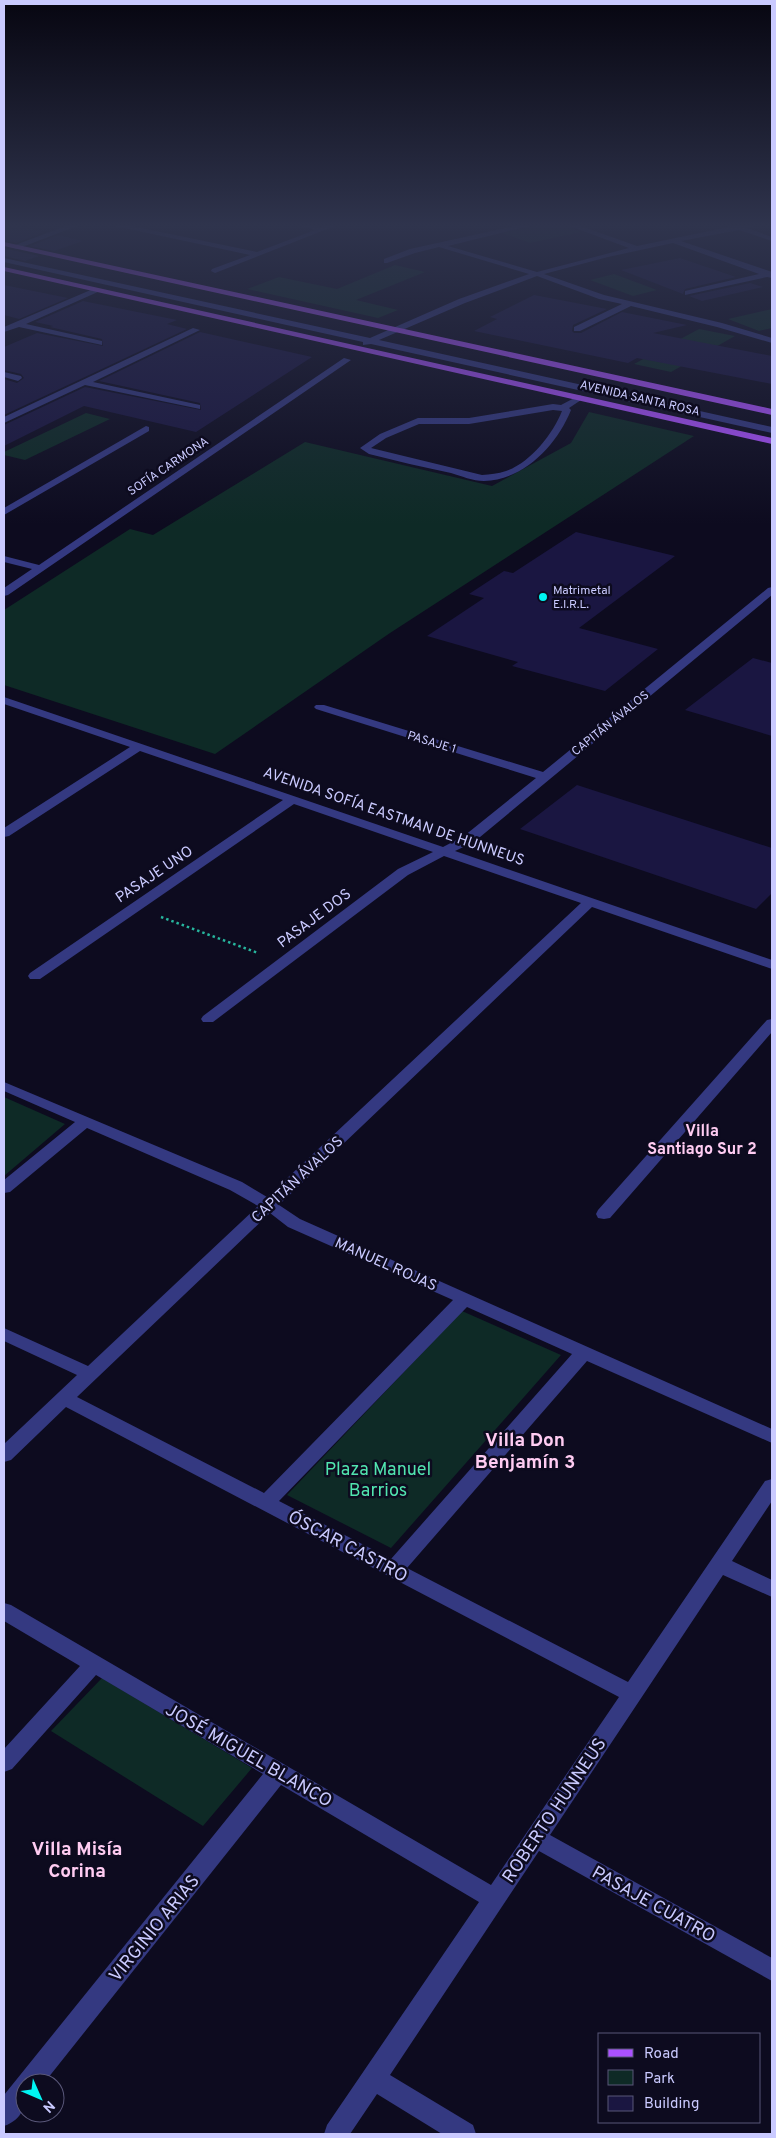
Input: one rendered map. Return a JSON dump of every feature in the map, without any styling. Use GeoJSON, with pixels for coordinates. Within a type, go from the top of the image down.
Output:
{"type":"FeatureCollection","features":[{"type":"Feature","properties":{"kind":"main road","name":"AVENIDA SANTA ROSA"},"geometry":{"type":"LineString","coordinates":[[247,324],[772,441]]}},
{"type":"Feature","properties":{"kind":"main road","name":"AVENIDA SANTA ROSA"},"geometry":{"type":"LineString","coordinates":[[366,324],[772,412]]}},
{"type":"Feature","properties":{"kind":"street"},"geometry":{"type":"LineString","coordinates":[[4,330],[19,324],[99,343]]}},
{"type":"Feature","properties":{"kind":"street"},"geometry":{"type":"LineString","coordinates":[[289,324],[772,430]]}},
{"type":"Feature","properties":{"kind":"street"},"geometry":{"type":"LineString","coordinates":[[326,324],[772,421]]}},
{"type":"Feature","properties":{"kind":"street"},"geometry":{"type":"LineString","coordinates":[[356,348],[409,324]]}},
{"type":"Feature","properties":{"kind":"street"},"geometry":{"type":"LineString","coordinates":[[577,329],[588,324]]}},
{"type":"Feature","properties":{"kind":"street"},"geometry":{"type":"LineString","coordinates":[[714,324],[772,341]]}},
{"type":"Feature","properties":{"kind":"street"},"geometry":{"type":"LineString","coordinates":[[4,420],[196,330]]}},
{"type":"Feature","properties":{"kind":"street","name":"SOFÍA CARMONA"},"geometry":{"type":"LineString","coordinates":[[4,593],[347,360]]}},
{"type":"Feature","properties":{"kind":"street"},"geometry":{"type":"LineString","coordinates":[[4,374],[18,378]]}},
{"type":"Feature","properties":{"kind":"street"},"geometry":{"type":"LineString","coordinates":[[83,382],[197,407]]}},
{"type":"Feature","properties":{"kind":"street"},"geometry":{"type":"LineString","coordinates":[[562,408],[567,410],[564,419],[541,449],[516,470],[498,476],[482,478],[372,452],[365,448],[401,427],[418,422],[469,421],[553,407],[562,408],[580,398]]}},
{"type":"Feature","properties":{"kind":"street"},"geometry":{"type":"LineString","coordinates":[[4,512],[146,429]]}},
{"type":"Feature","properties":{"kind":"street"},"geometry":{"type":"LineString","coordinates":[[4,558],[40,568]]}},
{"type":"Feature","properties":{"kind":"street","name":"CAPITÁN ÁVALOS"},"geometry":{"type":"LineString","coordinates":[[445,851],[470,839],[772,590]]}},
{"type":"Feature","properties":{"kind":"street","name":"AVENIDA SOFÍA EASTMAN DE HUNNEUS"},"geometry":{"type":"LineString","coordinates":[[4,700],[772,965]]}},
{"type":"Feature","properties":{"kind":"street","name":"PASAJE 1"},"geometry":{"type":"LineString","coordinates":[[320,706],[545,777]]}},
{"type":"Feature","properties":{"kind":"street"},"geometry":{"type":"LineString","coordinates":[[4,834],[140,746]]}},
{"type":"Feature","properties":{"kind":"street","name":"PASAJE UNO"},"geometry":{"type":"LineString","coordinates":[[35,976],[293,799]]}},
{"type":"Feature","properties":{"kind":"street","name":"PASAJE DOS"},"geometry":{"type":"LineString","coordinates":[[208,1019],[403,872],[445,851]]}},
{"type":"Feature","properties":{"kind":"street","name":"CAPITÁN ÁVALOS"},"geometry":{"type":"LineString","coordinates":[[4,1455],[590,902]]}},
{"type":"Feature","properties":{"kind":"street"},"geometry":{"type":"LineString","coordinates":[[604,1214],[772,1023]]}},
{"type":"Feature","properties":{"kind":"street","name":"MANUEL ROJAS"},"geometry":{"type":"LineString","coordinates":[[4,1086],[236,1186],[269,1205],[294,1223],[772,1436]]}},
{"type":"Feature","properties":{"kind":"street"},"geometry":{"type":"LineString","coordinates":[[4,1188],[86,1121]]}},
{"type":"Feature","properties":{"kind":"street"},"geometry":{"type":"LineString","coordinates":[[266,1503],[464,1299]]}},
{"type":"Feature","properties":{"kind":"street"},"geometry":{"type":"LineString","coordinates":[[4,1334],[90,1374]]}},
{"type":"Feature","properties":{"kind":"street"},"geometry":{"type":"LineString","coordinates":[[393,1570],[584,1352]]}},
{"type":"Feature","properties":{"kind":"street","name":"ÓSCAR CASTRO"},"geometry":{"type":"LineString","coordinates":[[64,1398],[632,1694]]}},
{"type":"Feature","properties":{"kind":"street","name":"ROBERTO HUNNEUS"},"geometry":{"type":"LineString","coordinates":[[336,2134],[772,1486]]}},
{"type":"Feature","properties":{"kind":"street"},"geometry":{"type":"LineString","coordinates":[[720,1564],[772,1589]]}},
{"type":"Feature","properties":{"kind":"street","name":"JOSÉ MIGUEL BLANCO"},"geometry":{"type":"LineString","coordinates":[[4,1611],[494,1899]]}},
{"type":"Feature","properties":{"kind":"street"},"geometry":{"type":"LineString","coordinates":[[4,1763],[94,1664]]}},
{"type":"Feature","properties":{"kind":"street","name":"VIRGINIO ARIAS"},"geometry":{"type":"LineString","coordinates":[[37,2073],[278,1772]]}},
{"type":"Feature","properties":{"kind":"street","name":"PASAJE CUATRO"},"geometry":{"type":"LineString","coordinates":[[535,1838],[772,1970]]}},
{"type":"Feature","properties":{"kind":"street"},"geometry":{"type":"LineString","coordinates":[[374,2078],[464,2134]]}},
{"type":"Feature","properties":{"kind":"street"},"geometry":{"type":"LineString","coordinates":[[4,2114],[15,2100]]}},
{"type":"Feature","properties":{"kind":"path"},"geometry":{"type":"LineString","coordinates":[[135,907],[282,962]]}},
{"type":"Feature","properties":{"kind":"green space"},"geometry":{"type":"Polygon","coordinates":[[[740,324],[772,324],[772,328],[759,331],[740,324]]]}},
{"type":"Feature","properties":{"kind":"green space"},"geometry":{"type":"Polygon","coordinates":[[[699,329],[735,336],[671,372],[634,364],[699,329]]]}},
{"type":"Feature","properties":{"kind":"green space"},"geometry":{"type":"Polygon","coordinates":[[[589,412],[694,436],[390,633],[215,754],[4,685],[4,610],[130,529],[153,535],[305,442],[492,486],[571,443],[589,412]]]}},
{"type":"Feature","properties":{"kind":"green space"},"geometry":{"type":"Polygon","coordinates":[[[86,413],[110,419],[25,460],[4,455],[4,452],[86,413]]]}},
{"type":"Feature","properties":{"kind":"green space"},"geometry":{"type":"Polygon","coordinates":[[[4,1097],[65,1124],[4,1176],[4,1097]]]}},
{"type":"Feature","properties":{"kind":"green space","name":"Plaza Manuel Barrios"},"geometry":{"type":"Polygon","coordinates":[[[462,1311],[561,1355],[391,1548],[287,1495],[462,1311]]]}},
{"type":"Feature","properties":{"kind":"green space"},"geometry":{"type":"Polygon","coordinates":[[[102,1678],[252,1768],[203,1826],[51,1731],[102,1678]]]}},
{"type":"Feature","properties":{"kind":"building"},"geometry":{"type":"Polygon","coordinates":[[[43,324],[168,324],[187,329],[4,415],[4,379],[17,383],[24,378],[21,374],[4,370],[4,347],[37,333],[103,346],[102,339],[50,327],[53,326],[43,324]]]}},
{"type":"Feature","properties":{"kind":"building"},"geometry":{"type":"Polygon","coordinates":[[[488,324],[576,324],[573,325],[572,331],[574,333],[581,333],[599,324],[681,324],[687,325],[653,333],[772,356],[772,384],[637,358],[628,363],[474,331],[488,324]]]}},
{"type":"Feature","properties":{"kind":"building"},"geometry":{"type":"Polygon","coordinates":[[[200,332],[312,357],[196,432],[84,406],[4,446],[4,425],[85,387],[201,410],[200,403],[99,381],[200,332]]]}},
{"type":"Feature","properties":{"kind":"building"},"geometry":{"type":"Polygon","coordinates":[[[576,532],[675,556],[579,628],[658,649],[605,691],[512,666],[518,662],[427,636],[484,598],[469,594],[504,571],[513,573],[576,532]]]}},
{"type":"Feature","properties":{"kind":"building"},"geometry":{"type":"Polygon","coordinates":[[[753,658],[772,663],[772,736],[685,710],[753,658]]]}},
{"type":"Feature","properties":{"kind":"building"},"geometry":{"type":"Polygon","coordinates":[[[577,785],[772,848],[772,893],[756,909],[520,829],[577,785]]]}},
{"type":"Feature","properties":{"kind":"place","name":"Matrimetal E.I.R.L."},"geometry":{"type":"Point","coordinates":[543,597]}},
{"type":"Feature","properties":{"kind":"district","name":"Villa Santiago Sur 2"},"geometry":{"type":"Point","coordinates":[702,1139]}},
{"type":"Feature","properties":{"kind":"district","name":"Villa Don Benjamín 3"},"geometry":{"type":"Point","coordinates":[525,1450]}},
{"type":"Feature","properties":{"kind":"district","name":"Villa Misía Corina"},"geometry":{"type":"Point","coordinates":[77,1859]}}]}
